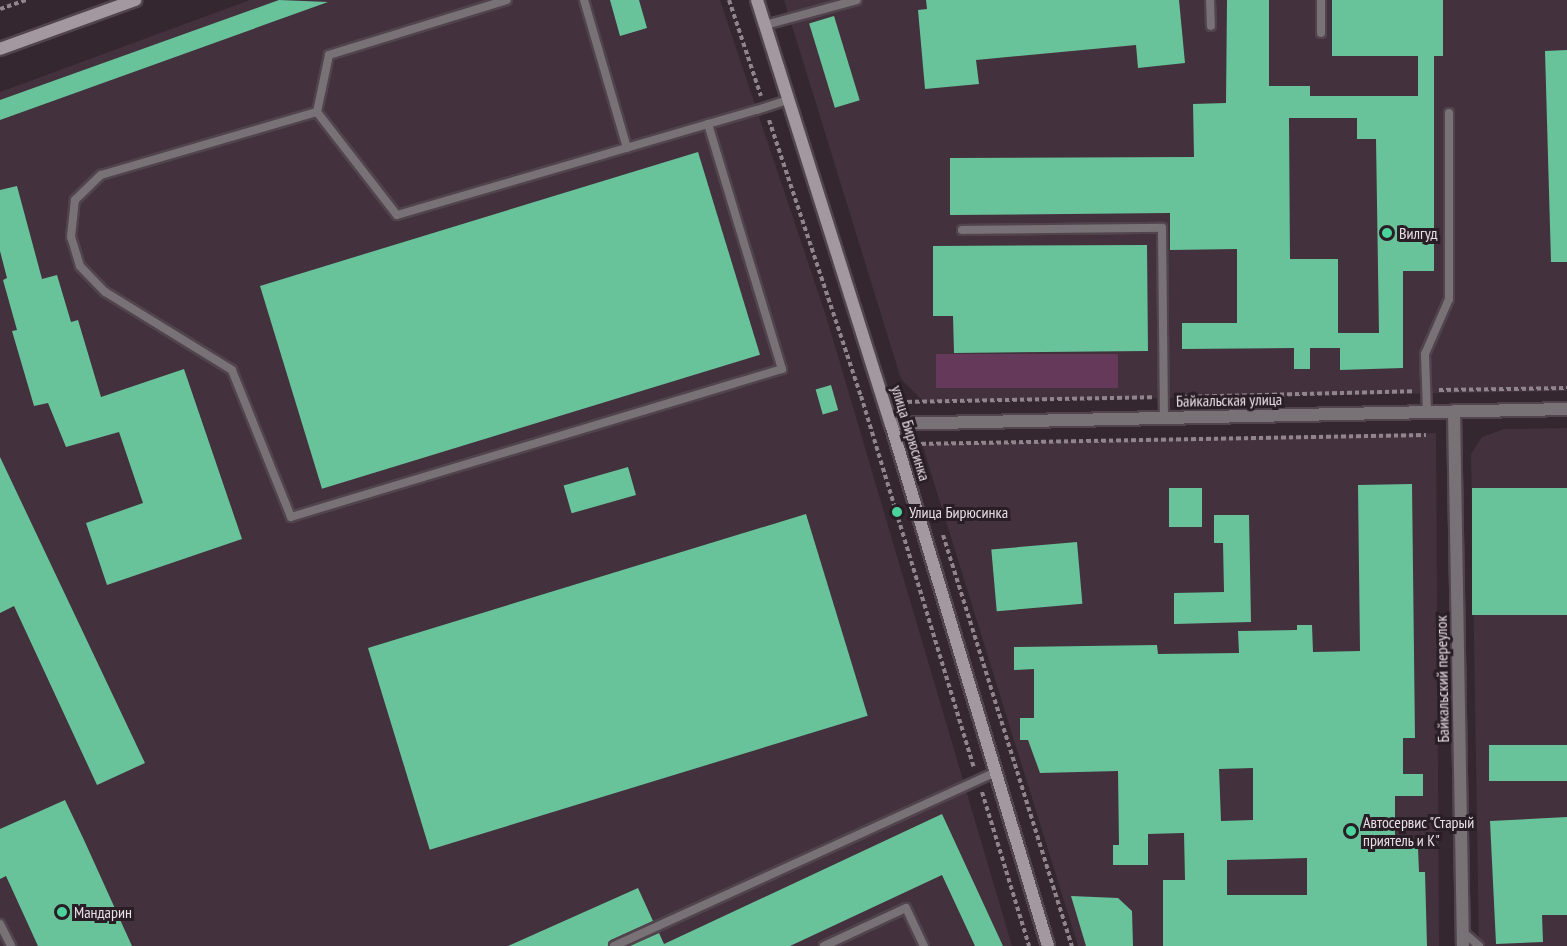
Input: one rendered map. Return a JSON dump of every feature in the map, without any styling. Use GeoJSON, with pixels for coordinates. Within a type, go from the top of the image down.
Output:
{"type":"FeatureCollection","features":[{"type":"Feature","properties":{"kind":"main road"},"geometry":{"type":"LineString","coordinates":[[0,49],[135,0]]}},
{"type":"Feature","properties":{"kind":"main road","name":"улица Бирюсинка"},"geometry":{"type":"LineString","coordinates":[[757,0],[891,424],[1048,946]]}},
{"type":"Feature","properties":{"kind":"street","name":"Байкальская улица"},"geometry":{"type":"LineString","coordinates":[[891,424],[1567,409]]}},
{"type":"Feature","properties":{"kind":"street","name":"Байкальский переулок"},"geometry":{"type":"LineString","coordinates":[[1454,411],[1463,946]]}},
{"type":"Feature","properties":{"kind":"lane"},"geometry":{"type":"LineString","coordinates":[[507,0],[329,55],[317,112],[397,215],[788,100]]}},
{"type":"Feature","properties":{"kind":"lane"},"geometry":{"type":"LineString","coordinates":[[584,0],[627,148]]}},
{"type":"Feature","properties":{"kind":"lane"},"geometry":{"type":"LineString","coordinates":[[765,26],[857,0]]}},
{"type":"Feature","properties":{"kind":"lane"},"geometry":{"type":"LineString","coordinates":[[1210,0],[1211,26]]}},
{"type":"Feature","properties":{"kind":"lane"},"geometry":{"type":"LineString","coordinates":[[1321,0],[1322,33]]}},
{"type":"Feature","properties":{"kind":"lane"},"geometry":{"type":"LineString","coordinates":[[317,112],[101,175],[75,200],[71,237],[80,266],[105,292],[232,370],[291,517],[782,369],[708,124]]}},
{"type":"Feature","properties":{"kind":"lane"},"geometry":{"type":"LineString","coordinates":[[1426,412],[1425,354],[1449,299],[1449,113]]}},
{"type":"Feature","properties":{"kind":"lane"},"geometry":{"type":"LineString","coordinates":[[962,230],[1162,228],[1164,418]]}},
{"type":"Feature","properties":{"kind":"lane"},"geometry":{"type":"LineString","coordinates":[[614,946],[996,772]]}},
{"type":"Feature","properties":{"kind":"lane"},"geometry":{"type":"LineString","coordinates":[[824,946],[906,908],[924,946]]}},
{"type":"Feature","properties":{"kind":"lane"},"geometry":{"type":"LineString","coordinates":[[0,924],[11,946]]}},
{"type":"Feature","properties":{"kind":"lane"},"geometry":{"type":"LineString","coordinates":[[1463,932],[1479,946]]}},
{"type":"Feature","properties":{"kind":"path"},"geometry":{"type":"LineString","coordinates":[[0,9],[26,0]]}},
{"type":"Feature","properties":{"kind":"path"},"geometry":{"type":"LineString","coordinates":[[729,0],[861,396],[1029,946]]}},
{"type":"Feature","properties":{"kind":"path"},"geometry":{"type":"LineString","coordinates":[[900,403],[1567,387]]}},
{"type":"Feature","properties":{"kind":"path"},"geometry":{"type":"LineString","coordinates":[[916,450],[914,442],[1426,435]]}},
{"type":"Feature","properties":{"kind":"path"},"geometry":{"type":"LineString","coordinates":[[940,527],[1072,946]]}},
{"type":"Feature","properties":{"kind":"shaded area"},"geometry":{"type":"Polygon","coordinates":[[[250,0],[720,0],[827,319],[1012,946],[0,946],[0,92],[250,0]]]}},
{"type":"Feature","properties":{"kind":"shaded area"},"geometry":{"type":"Polygon","coordinates":[[[784,0],[1567,0],[1567,391],[924,402],[901,379],[784,0]]]}},
{"type":"Feature","properties":{"kind":"shaded area"},"geometry":{"type":"Polygon","coordinates":[[[936,354],[1118,354],[1118,388],[936,388],[936,354]]]}},
{"type":"Feature","properties":{"kind":"shaded area"},"geometry":{"type":"Polygon","coordinates":[[[1567,428],[1567,946],[1479,946],[1471,454],[1482,437],[1504,429],[1567,428]]]}},
{"type":"Feature","properties":{"kind":"shaded area"},"geometry":{"type":"Polygon","coordinates":[[[1436,433],[1439,946],[1078,946],[922,444],[1436,433]]]}},
{"type":"Feature","properties":{"kind":"building"},"geometry":{"type":"Polygon","coordinates":[[[279,0],[328,2],[0,120],[0,100],[279,0]]]}},
{"type":"Feature","properties":{"kind":"building"},"geometry":{"type":"Polygon","coordinates":[[[610,0],[639,0],[647,28],[620,36],[610,0]]]}},
{"type":"Feature","properties":{"kind":"building"},"geometry":{"type":"Polygon","coordinates":[[[926,0],[1179,0],[1185,63],[1138,68],[1136,45],[976,60],[979,84],[925,89],[918,10],[927,9],[926,0]]]}},
{"type":"Feature","properties":{"kind":"building"},"geometry":{"type":"Polygon","coordinates":[[[1227,0],[1269,0],[1269,86],[1310,86],[1310,96],[1418,96],[1418,56],[1332,56],[1332,0],[1443,0],[1443,56],[1434,56],[1434,271],[1403,271],[1403,368],[1340,370],[1340,348],[1310,348],[1310,369],[1294,369],[1294,348],[1182,349],[1182,323],[1237,323],[1237,249],[1170,250],[1170,213],[950,215],[950,158],[1194,157],[1193,104],[1226,103],[1227,0]],[[1289,118],[1290,259],[1338,259],[1338,333],[1379,333],[1376,139],[1357,139],[1357,118],[1289,118]]]}},
{"type":"Feature","properties":{"kind":"building"},"geometry":{"type":"Polygon","coordinates":[[[834,16],[860,100],[835,108],[809,24],[834,16]]]}},
{"type":"Feature","properties":{"kind":"building"},"geometry":{"type":"Polygon","coordinates":[[[1567,50],[1567,262],[1551,262],[1545,51],[1567,50]]]}},
{"type":"Feature","properties":{"kind":"building"},"geometry":{"type":"Polygon","coordinates":[[[698,152],[760,355],[322,489],[260,286],[698,152]]]}},
{"type":"Feature","properties":{"kind":"building"},"geometry":{"type":"Polygon","coordinates":[[[17,186],[42,279],[57,275],[71,322],[78,320],[101,397],[184,369],[242,539],[107,585],[86,523],[143,503],[119,432],[66,447],[48,403],[34,406],[12,331],[17,330],[3,280],[7,278],[0,251],[0,190],[17,186]]]}},
{"type":"Feature","properties":{"kind":"building"},"geometry":{"type":"Polygon","coordinates":[[[1147,245],[1148,351],[954,353],[953,316],[933,316],[933,246],[1147,245]]]}},
{"type":"Feature","properties":{"kind":"building"},"geometry":{"type":"Polygon","coordinates":[[[831,385],[838,410],[823,414],[816,389],[831,385]]]}},
{"type":"Feature","properties":{"kind":"building"},"geometry":{"type":"Polygon","coordinates":[[[0,457],[145,763],[97,785],[14,606],[0,613],[0,457]]]}},
{"type":"Feature","properties":{"kind":"building"},"geometry":{"type":"Polygon","coordinates":[[[628,467],[636,495],[572,513],[564,485],[628,467]]]}},
{"type":"Feature","properties":{"kind":"building"},"geometry":{"type":"Polygon","coordinates":[[[1412,484],[1415,738],[1403,738],[1403,774],[1423,774],[1423,796],[1395,796],[1395,848],[1418,848],[1419,872],[1425,872],[1427,946],[1163,946],[1163,880],[1185,880],[1184,833],[1148,834],[1148,865],[1113,865],[1113,845],[1119,845],[1118,771],[1040,773],[1028,740],[1020,740],[1020,718],[1034,718],[1034,669],[1014,670],[1014,647],[1157,645],[1158,654],[1239,653],[1238,631],[1297,630],[1297,625],[1312,625],[1313,652],[1360,651],[1358,485],[1412,484]],[[1253,768],[1219,769],[1221,821],[1253,820],[1253,768]],[[1307,858],[1227,860],[1227,895],[1307,895],[1307,858]]]}},
{"type":"Feature","properties":{"kind":"building"},"geometry":{"type":"Polygon","coordinates":[[[1169,488],[1202,488],[1202,527],[1169,527],[1169,488]]]}},
{"type":"Feature","properties":{"kind":"building"},"geometry":{"type":"Polygon","coordinates":[[[1472,488],[1567,488],[1567,615],[1472,615],[1472,488]]]}},
{"type":"Feature","properties":{"kind":"building"},"geometry":{"type":"Polygon","coordinates":[[[806,514],[868,716],[430,850],[368,648],[806,514]]]}},
{"type":"Feature","properties":{"kind":"building"},"geometry":{"type":"Polygon","coordinates":[[[1214,515],[1249,515],[1251,622],[1174,624],[1174,593],[1224,592],[1223,543],[1214,543],[1214,515]]]}},
{"type":"Feature","properties":{"kind":"building"},"geometry":{"type":"Polygon","coordinates":[[[1077,542],[1082,604],[997,611],[991,549],[1077,542]]]}},
{"type":"Feature","properties":{"kind":"building"},"geometry":{"type":"Polygon","coordinates":[[[1489,745],[1567,745],[1567,781],[1489,781],[1489,745]]]}},
{"type":"Feature","properties":{"kind":"building","name":"Мандарин"},"geometry":{"type":"Polygon","coordinates":[[[65,800],[132,946],[38,946],[6,876],[0,879],[0,829],[65,800]]]}},
{"type":"Feature","properties":{"kind":"building"},"geometry":{"type":"Polygon","coordinates":[[[942,814],[1003,946],[975,946],[942,875],[790,946],[629,946],[659,933],[664,944],[942,814]]]}},
{"type":"Feature","properties":{"kind":"building"},"geometry":{"type":"Polygon","coordinates":[[[1567,817],[1567,915],[1542,915],[1543,942],[1496,944],[1490,821],[1567,817]]]}},
{"type":"Feature","properties":{"kind":"building"},"geometry":{"type":"Polygon","coordinates":[[[638,888],[653,921],[611,940],[608,946],[508,946],[638,888]]]}},
{"type":"Feature","properties":{"kind":"building"},"geometry":{"type":"Polygon","coordinates":[[[1071,896],[1118,898],[1132,911],[1133,946],[1086,946],[1071,896]]]}},
{"type":"Feature","properties":{"kind":"place","name":"Вилгуд"},"geometry":{"type":"Point","coordinates":[1387,233]}},
{"type":"Feature","properties":{"kind":"place","name":"Улица Бирюсинка"},"geometry":{"type":"Point","coordinates":[897,512]}},
{"type":"Feature","properties":{"kind":"place","name":"Автосервис \"Старый приятель и К\""},"geometry":{"type":"Point","coordinates":[1351,831]}},
{"type":"Feature","properties":{"kind":"place","name":"Мандарин"},"geometry":{"type":"Point","coordinates":[62,912]}}]}
